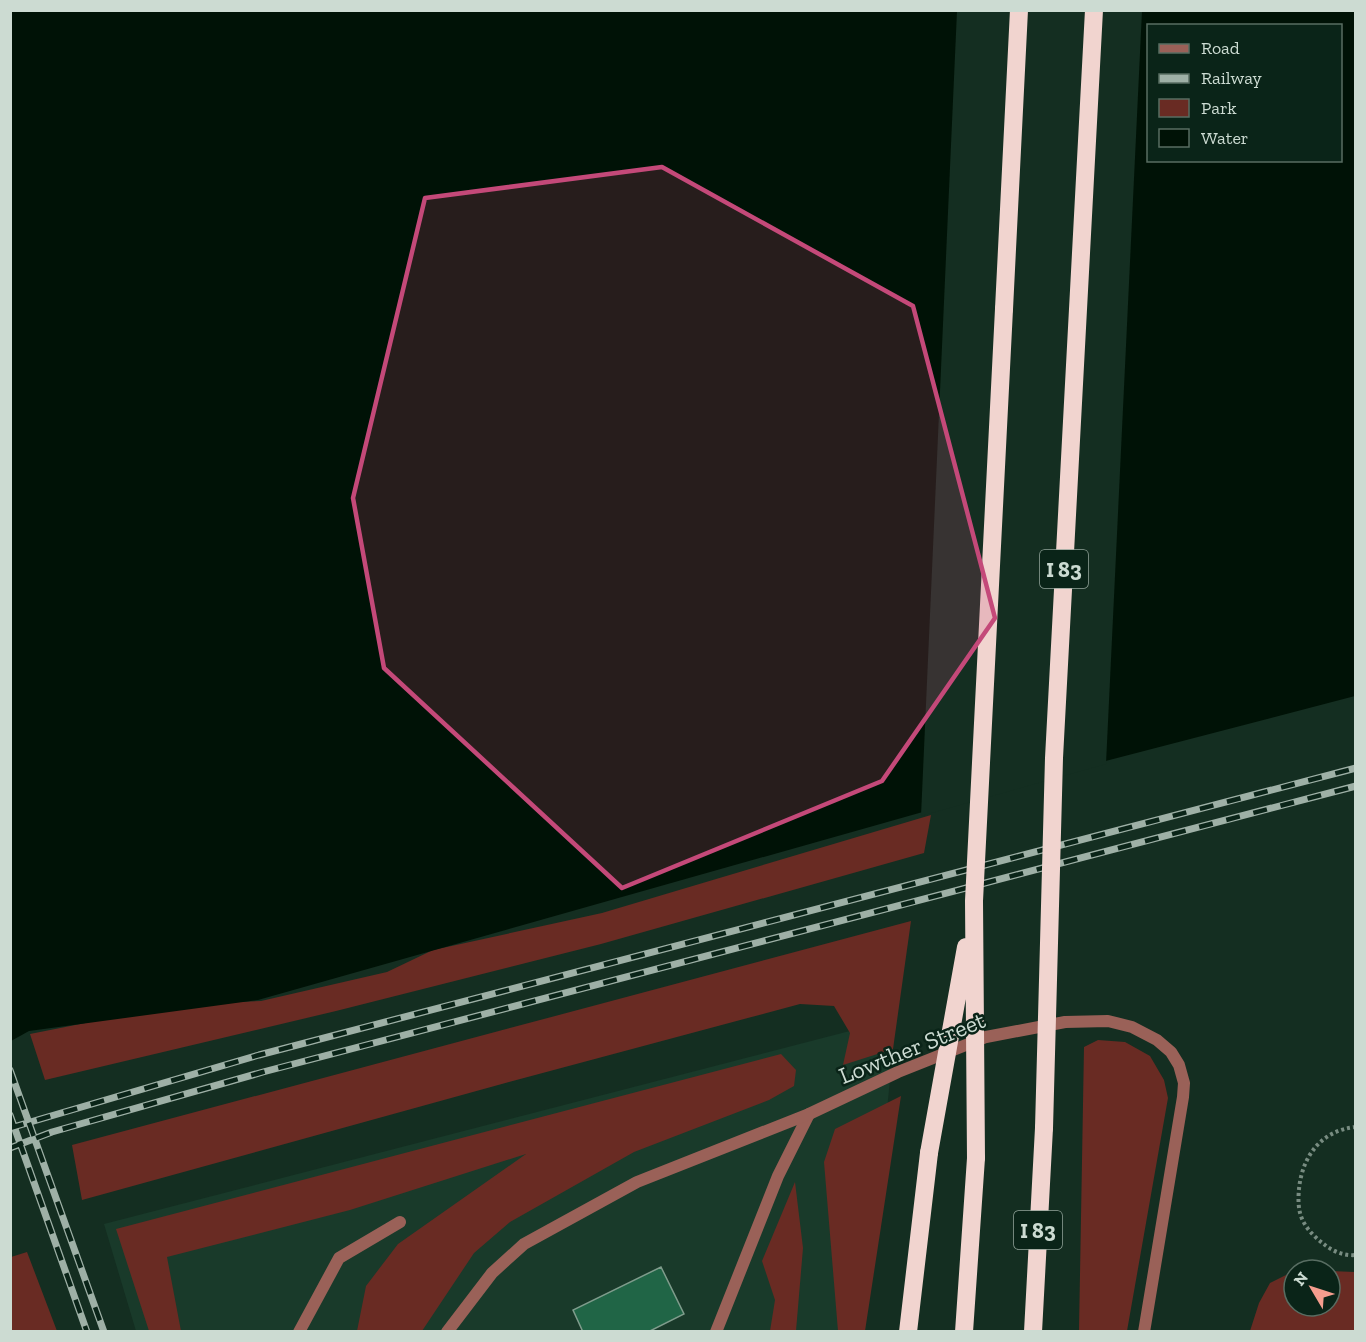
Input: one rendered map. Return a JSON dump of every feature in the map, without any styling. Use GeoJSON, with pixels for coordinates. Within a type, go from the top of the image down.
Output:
{"type":"FeatureCollection","features":[{"type":"Feature","properties":{"kind":"highway"},"geometry":{"type":"LineString","coordinates":[[964,1332],[976,1158],[974,901],[1019,10]]}},
{"type":"Feature","properties":{"kind":"highway","name":"I 83"},"geometry":{"type":"LineString","coordinates":[[1033,1332],[1044,1128],[1054,758],[1094,10]]}},
{"type":"Feature","properties":{"kind":"highway"},"geometry":{"type":"LineString","coordinates":[[908,1332],[929,1153],[974,901]]}},
{"type":"Feature","properties":{"kind":"highway"},"geometry":{"type":"LineString","coordinates":[[1043,1332],[1044,1128]]}},
{"type":"Feature","properties":{"kind":"street","name":"Lowther Street"},"geometry":{"type":"LineString","coordinates":[[447,1332],[492,1273],[524,1244],[638,1182],[809,1114],[898,1072],[986,1037],[1065,1022],[1108,1022],[1132,1027],[1157,1040],[1171,1052],[1179,1065],[1184,1083],[1144,1332]]}},
{"type":"Feature","properties":{"kind":"street"},"geometry":{"type":"LineString","coordinates":[[716,1332],[778,1176],[809,1114]]}},
{"type":"Feature","properties":{"kind":"street"},"geometry":{"type":"LineString","coordinates":[[299,1332],[339,1258],[400,1221]]}},
{"type":"Feature","properties":{"kind":"path"},"geometry":{"type":"LineString","coordinates":[[1356,1126],[1328,1134],[1310,1151],[1300,1176],[1298,1202],[1303,1221],[1315,1238],[1330,1249],[1348,1256],[1356,1255]]}},
{"type":"Feature","properties":{"kind":"highlighted area"},"geometry":{"type":"Polygon","coordinates":[[[662,167],[913,306],[995,618],[882,781],[622,888],[384,668],[353,498],[425,198],[662,167]]]}},
{"type":"Feature","properties":{"kind":"shaded area"},"geometry":{"type":"Polygon","coordinates":[[[896,1019],[865,1331],[136,1331],[104,1224],[896,1019]]]}},
{"type":"Feature","properties":{"kind":"green space"},"geometry":{"type":"Polygon","coordinates":[[[931,815],[924,853],[601,944],[336,1011],[45,1080],[30,1034],[176,1005],[261,1001],[387,972],[433,950],[602,913],[931,815]]]}},
{"type":"Feature","properties":{"kind":"green space"},"geometry":{"type":"Polygon","coordinates":[[[911,921],[893,1049],[843,1065],[850,1033],[834,1006],[800,1004],[82,1200],[72,1145],[911,921]]]}},
{"type":"Feature","properties":{"kind":"green space"},"geometry":{"type":"Polygon","coordinates":[[[1098,1040],[1125,1042],[1150,1056],[1164,1080],[1168,1098],[1127,1331],[1079,1331],[1084,1047],[1098,1040]]]}},
{"type":"Feature","properties":{"kind":"green space"},"geometry":{"type":"Polygon","coordinates":[[[781,1054],[796,1070],[794,1086],[769,1100],[634,1152],[510,1222],[474,1253],[422,1331],[357,1331],[366,1286],[398,1244],[526,1154],[350,1210],[167,1257],[181,1331],[149,1331],[116,1229],[781,1054]]]}},
{"type":"Feature","properties":{"kind":"green space"},"geometry":{"type":"Polygon","coordinates":[[[901,1096],[865,1331],[838,1331],[824,1162],[835,1129],[901,1096]]]}},
{"type":"Feature","properties":{"kind":"green space"},"geometry":{"type":"Polygon","coordinates":[[[795,1182],[803,1248],[796,1331],[770,1331],[775,1300],[762,1261],[795,1182]]]}},
{"type":"Feature","properties":{"kind":"green space"},"geometry":{"type":"Polygon","coordinates":[[[27,1252],[57,1331],[11,1331],[11,1257],[27,1252]]]}},
{"type":"Feature","properties":{"kind":"green space"},"geometry":{"type":"Polygon","coordinates":[[[1342,1271],[1355,1272],[1355,1331],[1250,1331],[1259,1303],[1270,1283],[1282,1277],[1282,1318],[1342,1318],[1342,1271]]]}},
{"type":"Feature","properties":{"kind":"water"},"geometry":{"type":"Polygon","coordinates":[[[11,11],[1355,11],[1355,696],[1071,770],[258,1000],[29,1031],[11,1041],[11,11]]]}},
{"type":"Feature","properties":{"kind":"pier"},"geometry":{"type":"Polygon","coordinates":[[[957,11],[1142,11],[1106,764],[921,816],[957,11]]]}},
{"type":"Feature","properties":{"kind":"building"},"geometry":{"type":"Polygon","coordinates":[[[661,1267],[684,1314],[648,1332],[583,1332],[573,1310],[661,1267]]]}},
{"type":"Feature","properties":{"kind":"railway"},"geometry":{"type":"LineString","coordinates":[[10,1128],[259,1055],[1356,768]]}},
{"type":"Feature","properties":{"kind":"railway"},"geometry":{"type":"LineString","coordinates":[[10,1148],[52,1132],[263,1072],[1356,786]]}},
{"type":"Feature","properties":{"kind":"railway"},"geometry":{"type":"LineString","coordinates":[[10,1070],[104,1332]]}},
{"type":"Feature","properties":{"kind":"railway"},"geometry":{"type":"LineString","coordinates":[[10,1115],[87,1332]]}}]}
